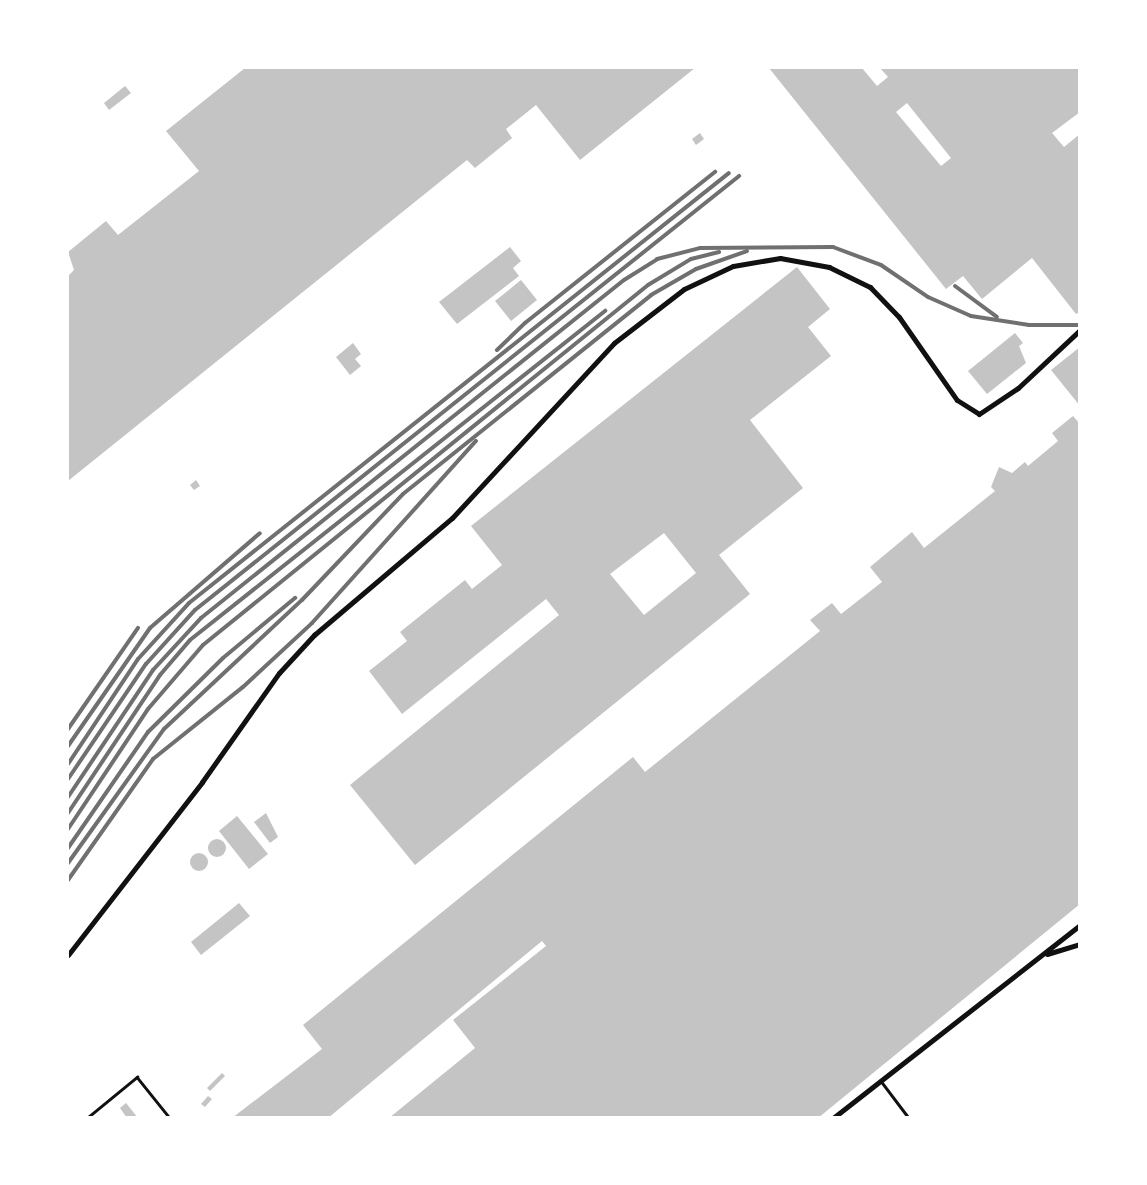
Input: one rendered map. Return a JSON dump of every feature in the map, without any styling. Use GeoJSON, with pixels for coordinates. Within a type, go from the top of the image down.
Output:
{"type":"FeatureCollection","features":[{"type":"Feature","properties":{"kind":"street"},"geometry":{"type":"LineString","coordinates":[[68,955],[202,782],[279,673],[314,635],[452,518],[614,343],[684,289],[733,266],[780,258],[830,267],[870,287],[900,317],[957,400],[979,414],[1018,388],[1080,330]]}},
{"type":"Feature","properties":{"kind":"street"},"geometry":{"type":"LineString","coordinates":[[833,1118],[1080,925]]}},
{"type":"Feature","properties":{"kind":"street"},"geometry":{"type":"LineString","coordinates":[[1032,964],[1060,948],[1080,944]]}},
{"type":"Feature","properties":{"kind":"lane"},"geometry":{"type":"LineString","coordinates":[[87,1118],[137,1077],[170,1118]]}},
{"type":"Feature","properties":{"kind":"lane"},"geometry":{"type":"LineString","coordinates":[[880,1080],[909,1118]]}},
{"type":"Feature","properties":{"kind":"building"},"geometry":{"type":"Polygon","coordinates":[[[245,68],[695,68],[580,160],[536,105],[506,129],[512,138],[475,168],[467,160],[68,481],[68,276],[74,270],[68,252],[106,221],[118,235],[199,171],[166,131],[245,68]]]}},
{"type":"Feature","properties":{"kind":"building"},"geometry":{"type":"Polygon","coordinates":[[[769,68],[862,68],[877,86],[888,77],[880,68],[1080,68],[1080,112],[1052,133],[1064,147],[1080,134],[1080,312],[1076,314],[1032,258],[982,299],[963,276],[946,289],[769,68]],[[907,103],[896,112],[941,166],[951,158],[907,103]]]}},
{"type":"Feature","properties":{"kind":"building"},"geometry":{"type":"Polygon","coordinates":[[[125,86],[131,93],[109,110],[104,103],[125,86]]]}},
{"type":"Feature","properties":{"kind":"building"},"geometry":{"type":"Polygon","coordinates":[[[700,133],[704,139],[696,145],[692,139],[700,133]]]}},
{"type":"Feature","properties":{"kind":"building"},"geometry":{"type":"Polygon","coordinates":[[[510,247],[521,261],[513,268],[519,276],[457,324],[439,302],[510,247]]]}},
{"type":"Feature","properties":{"kind":"building"},"geometry":{"type":"Polygon","coordinates":[[[797,267],[830,309],[808,327],[831,356],[750,420],[803,488],[719,555],[750,594],[415,865],[350,785],[559,615],[546,599],[402,714],[369,671],[407,641],[400,632],[465,580],[472,589],[502,565],[471,526],[797,267]],[[664,533],[610,574],[644,615],[696,573],[664,533]]]}},
{"type":"Feature","properties":{"kind":"building"},"geometry":{"type":"Polygon","coordinates":[[[521,280],[537,300],[511,321],[495,301],[521,280]]]}},
{"type":"Feature","properties":{"kind":"building"},"geometry":{"type":"Polygon","coordinates":[[[1015,333],[1023,343],[1019,346],[1026,363],[987,394],[968,371],[1015,333]]]}},
{"type":"Feature","properties":{"kind":"building"},"geometry":{"type":"Polygon","coordinates":[[[353,343],[361,354],[355,359],[361,366],[350,375],[336,357],[353,343]]]}},
{"type":"Feature","properties":{"kind":"building"},"geometry":{"type":"Polygon","coordinates":[[[1080,347],[1080,406],[1051,370],[1080,347]]]}},
{"type":"Feature","properties":{"kind":"building"},"geometry":{"type":"Polygon","coordinates":[[[1073,416],[1080,424],[1080,904],[818,1118],[389,1118],[475,1048],[453,1020],[546,946],[542,941],[328,1118],[232,1118],[322,1049],[303,1025],[633,757],[645,772],[820,631],[810,620],[832,603],[841,614],[882,582],[870,567],[912,532],[924,548],[995,491],[991,487],[999,467],[1012,473],[1025,462],[1028,466],[1058,441],[1052,433],[1073,416]]]}},
{"type":"Feature","properties":{"kind":"building"},"geometry":{"type":"Polygon","coordinates":[[[196,480],[200,486],[194,490],[190,485],[196,480]]]}},
{"type":"Feature","properties":{"kind":"building"},"geometry":{"type":"Polygon","coordinates":[[[266,813],[278,837],[270,843],[254,822],[266,813]]]}},
{"type":"Feature","properties":{"kind":"building"},"geometry":{"type":"Polygon","coordinates":[[[237,816],[268,854],[249,869],[219,831],[237,816]]]}},
{"type":"Feature","properties":{"kind":"building"},"geometry":{"type":"Polygon","coordinates":[[[217,839],[223,842],[226,848],[223,854],[217,857],[211,854],[208,848],[211,842],[217,839]]]}},
{"type":"Feature","properties":{"kind":"building"},"geometry":{"type":"Polygon","coordinates":[[[199,853],[205,856],[208,862],[205,868],[199,871],[193,868],[190,862],[193,856],[199,853]]]}},
{"type":"Feature","properties":{"kind":"building"},"geometry":{"type":"Polygon","coordinates":[[[239,903],[250,916],[201,955],[191,942],[239,903]]]}},
{"type":"Feature","properties":{"kind":"building"},"geometry":{"type":"Polygon","coordinates":[[[222,1073],[225,1076],[210,1091],[207,1088],[222,1073]]]}},
{"type":"Feature","properties":{"kind":"building"},"geometry":{"type":"Polygon","coordinates":[[[208,1096],[212,1099],[205,1107],[201,1104],[208,1096]]]}},
{"type":"Feature","properties":{"kind":"building"},"geometry":{"type":"Polygon","coordinates":[[[126,1103],[138,1118],[127,1118],[120,1108],[126,1103]]]}},
{"type":"Feature","properties":{"kind":"railway"},"geometry":{"type":"LineString","coordinates":[[497,350],[525,323],[715,172]]}},
{"type":"Feature","properties":{"kind":"railway"},"geometry":{"type":"LineString","coordinates":[[68,764],[138,659],[189,603],[729,173]]}},
{"type":"Feature","properties":{"kind":"railway"},"geometry":{"type":"LineString","coordinates":[[68,779],[146,664],[195,610],[739,176]]}},
{"type":"Feature","properties":{"kind":"railway"},"geometry":{"type":"LineString","coordinates":[[68,797],[153,670],[201,618],[624,280],[657,259],[700,248],[833,247],[881,265],[928,297],[971,316],[1029,325],[1080,325]]}},
{"type":"Feature","properties":{"kind":"railway"},"geometry":{"type":"LineString","coordinates":[[68,863],[164,729],[302,600],[403,494],[651,295],[696,269],[747,251]]}},
{"type":"Feature","properties":{"kind":"railway"},"geometry":{"type":"LineString","coordinates":[[68,829],[148,709],[203,645],[648,285],[691,259],[719,252]]}},
{"type":"Feature","properties":{"kind":"railway"},"geometry":{"type":"LineString","coordinates":[[955,286],[997,317]]}},
{"type":"Feature","properties":{"kind":"railway"},"geometry":{"type":"LineString","coordinates":[[68,813],[160,675],[190,640],[605,311]]}},
{"type":"Feature","properties":{"kind":"railway"},"geometry":{"type":"LineString","coordinates":[[68,880],[153,759],[243,687],[312,623],[476,441]]}},
{"type":"Feature","properties":{"kind":"railway"},"geometry":{"type":"LineString","coordinates":[[68,746],[150,628],[260,533]]}},
{"type":"Feature","properties":{"kind":"railway"},"geometry":{"type":"LineString","coordinates":[[68,848],[148,732],[223,658],[295,598]]}},
{"type":"Feature","properties":{"kind":"railway"},"geometry":{"type":"LineString","coordinates":[[68,729],[138,628]]}}]}
